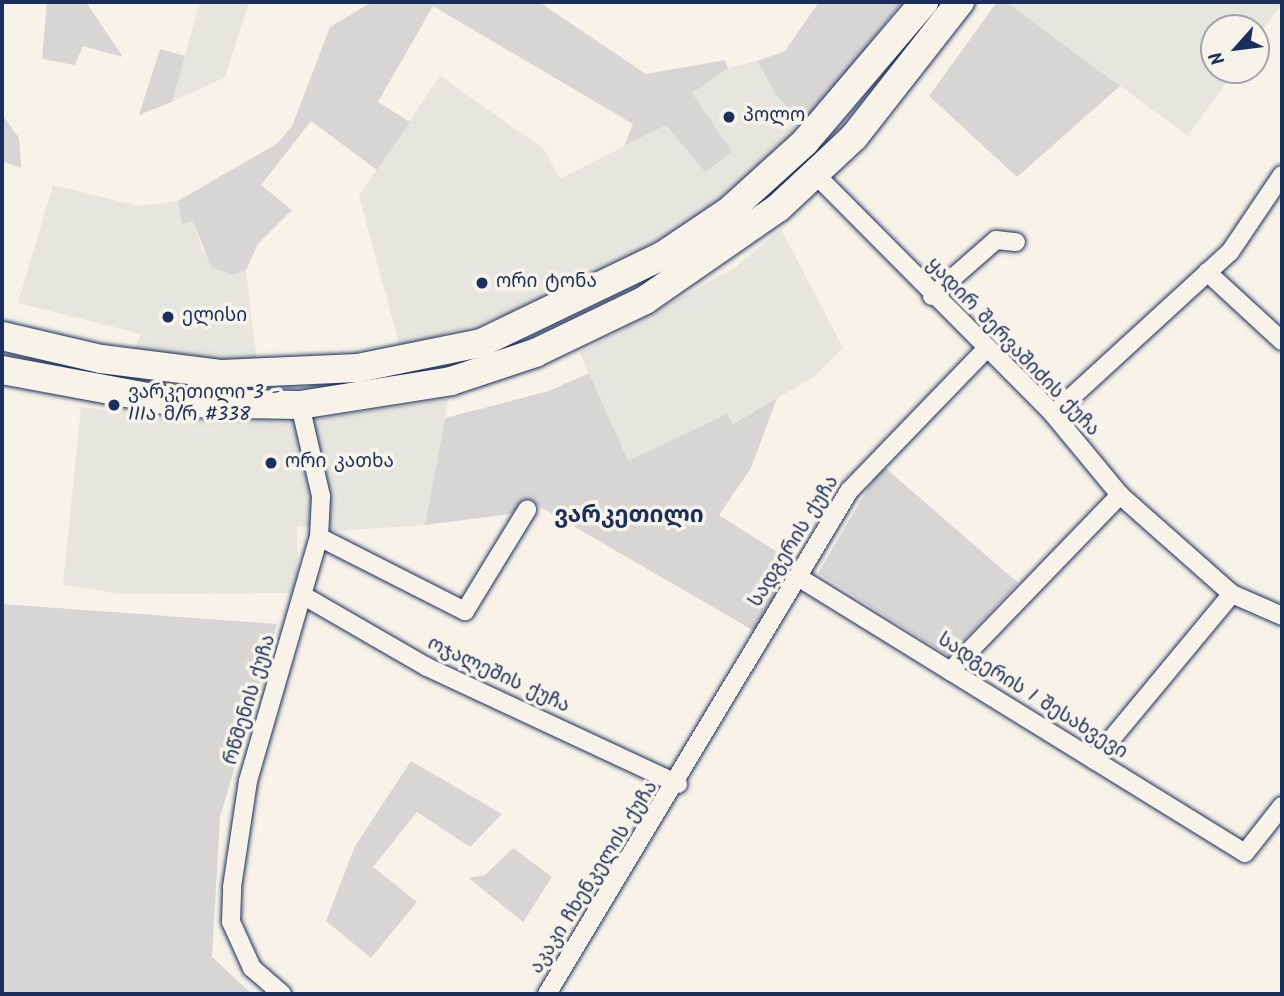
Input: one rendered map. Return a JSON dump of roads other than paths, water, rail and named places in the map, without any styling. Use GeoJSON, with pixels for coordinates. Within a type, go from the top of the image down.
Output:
{"type":"FeatureCollection","features":[{"type":"Feature","properties":{"kind":"main road"},"geometry":{"type":"LineString","coordinates":[[2,336],[101,359],[222,374],[359,368],[481,343],[678,246],[779,169],[846,97],[924,2]]}},
{"type":"Feature","properties":{"kind":"main road"},"geometry":{"type":"LineString","coordinates":[[2,370],[180,403],[300,405],[487,370],[614,318],[695,270],[817,176],[872,116],[960,2]]}},
{"type":"Feature","properties":{"kind":"main road"},"geometry":{"type":"LineString","coordinates":[[846,97],[872,116]]}},
{"type":"Feature","properties":{"kind":"main road"},"geometry":{"type":"LineString","coordinates":[[678,246],[695,270]]}},
{"type":"Feature","properties":{"kind":"street"},"geometry":{"type":"LineString","coordinates":[[1053,414],[1230,253],[1282,175]]}},
{"type":"Feature","properties":{"kind":"street","name":"ყადირ შერვაშიძის ქუჩა"},"geometry":{"type":"LineString","coordinates":[[817,176],[985,350],[1053,414],[1120,495],[1232,594],[1282,616]]}},
{"type":"Feature","properties":{"kind":"street"},"geometry":{"type":"LineString","coordinates":[[932,296],[996,240],[1016,242]]}},
{"type":"Feature","properties":{"kind":"street"},"geometry":{"type":"LineString","coordinates":[[1208,272],[1282,341]]}},
{"type":"Feature","properties":{"kind":"street","name":"სადგერის ქუჩა"},"geometry":{"type":"LineString","coordinates":[[678,784],[849,491],[985,350]]}},
{"type":"Feature","properties":{"kind":"street","name":"რწმენის ქუჩა"},"geometry":{"type":"LineString","coordinates":[[282,994],[251,968],[231,922],[232,887],[248,781],[319,537],[321,496],[300,405]]}},
{"type":"Feature","properties":{"kind":"street"},"geometry":{"type":"LineString","coordinates":[[950,671],[1120,495]]}},
{"type":"Feature","properties":{"kind":"street"},"geometry":{"type":"LineString","coordinates":[[319,537],[465,611],[527,510]]}},
{"type":"Feature","properties":{"kind":"street","name":"სადგერის I შესახვევი"},"geometry":{"type":"LineString","coordinates":[[798,577],[1245,853],[1282,806]]}},
{"type":"Feature","properties":{"kind":"street"},"geometry":{"type":"LineString","coordinates":[[1094,760],[1232,594]]}},
{"type":"Feature","properties":{"kind":"street","name":"ოჯალეშის ქუჩა"},"geometry":{"type":"LineString","coordinates":[[304,596],[427,667],[678,784]]}},
{"type":"Feature","properties":{"kind":"street","name":"აკაკი ჩხენკელის ქუჩა"},"geometry":{"type":"LineString","coordinates":[[547,994],[678,784]]}},
{"type":"Feature","properties":{"kind":"place","name":"პოლო"},"geometry":{"type":"Point","coordinates":[729,117]}},
{"type":"Feature","properties":{"kind":"place","name":"ორი ტონა"},"geometry":{"type":"Point","coordinates":[482,283]}},
{"type":"Feature","properties":{"kind":"place","name":"ელისი"},"geometry":{"type":"Point","coordinates":[168,317]}},
{"type":"Feature","properties":{"kind":"place","name":"ვარკეთილი 3 - IIIა მ/რ #338"},"geometry":{"type":"Point","coordinates":[114,405]}},
{"type":"Feature","properties":{"kind":"place","name":"ორი კათხა"},"geometry":{"type":"Point","coordinates":[271,463]}},
{"type":"Feature","properties":{"kind":"district","name":"ვარკეთილი"},"geometry":{"type":"Point","coordinates":[629,516]}}]}
